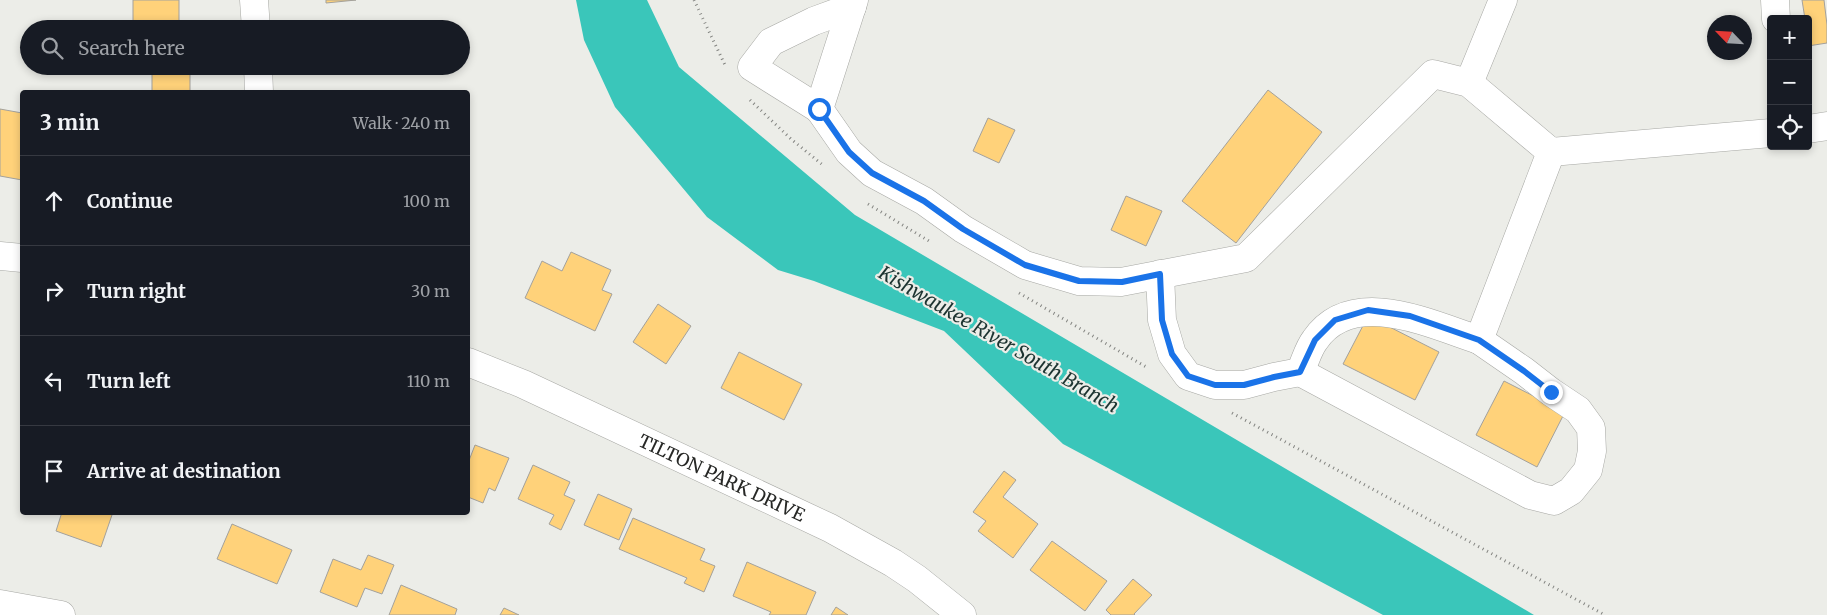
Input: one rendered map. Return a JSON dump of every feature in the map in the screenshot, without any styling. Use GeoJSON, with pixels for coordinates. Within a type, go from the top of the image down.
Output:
{"type":"FeatureCollection","features":[{"type":"Feature","properties":{"kind":"street"},"geometry":{"type":"LineString","coordinates":[[254,0],[255,20]]}},
{"type":"Feature","properties":{"kind":"street"},"geometry":{"type":"LineString","coordinates":[[1469,83],[1504,0]]}},
{"type":"Feature","properties":{"kind":"street"},"geometry":{"type":"LineString","coordinates":[[1774,0],[1776,15]]}},
{"type":"Feature","properties":{"kind":"street"},"geometry":{"type":"LineString","coordinates":[[819,109],[853,3]]}},
{"type":"Feature","properties":{"kind":"street"},"geometry":{"type":"LineString","coordinates":[[853,3],[771,42],[752,66],[819,109],[849,152],[872,173],[924,201],[963,229],[1025,265],[1079,281],[1122,282],[1246,258],[1433,74],[1469,83],[1551,152],[1767,133]]}},
{"type":"Feature","properties":{"kind":"street"},"geometry":{"type":"LineString","coordinates":[[258,75],[259,90]]}},
{"type":"Feature","properties":{"kind":"street"},"geometry":{"type":"LineString","coordinates":[[1812,128],[1827,126]]}},
{"type":"Feature","properties":{"kind":"street"},"geometry":{"type":"LineString","coordinates":[[1479,340],[1551,152]]}},
{"type":"Feature","properties":{"kind":"street"},"geometry":{"type":"LineString","coordinates":[[0,256],[20,258]]}},
{"type":"Feature","properties":{"kind":"street"},"geometry":{"type":"LineString","coordinates":[[1160,274],[1162,320],[1172,354],[1188,376],[1215,385],[1244,385],[1300,372],[1530,495],[1554,501],[1571,491],[1588,470],[1592,451],[1591,428],[1578,410],[1479,340],[1410,316],[1368,310],[1335,320],[1315,340],[1300,372]]}},
{"type":"Feature","properties":{"kind":"street","name":"TILTON PARK DRIVE"},"geometry":{"type":"LineString","coordinates":[[470,363],[523,384],[830,528],[893,563],[962,615]]}},
{"type":"Feature","properties":{"kind":"street"},"geometry":{"type":"LineString","coordinates":[[0,604],[61,615]]}},
{"type":"Feature","properties":{"kind":"path"},"geometry":{"type":"LineString","coordinates":[[694,0],[726,68]]}},
{"type":"Feature","properties":{"kind":"path"},"geometry":{"type":"LineString","coordinates":[[748,98],[791,139],[829,170]]}},
{"type":"Feature","properties":{"kind":"path"},"geometry":{"type":"LineString","coordinates":[[866,202],[874,209],[934,244]]}},
{"type":"Feature","properties":{"kind":"path"},"geometry":{"type":"LineString","coordinates":[[1011,288],[1156,373]]}},
{"type":"Feature","properties":{"kind":"path"},"geometry":{"type":"LineString","coordinates":[[1226,410],[1605,615]]}},
{"type":"Feature","properties":{"kind":"water","name":"Kishwaukee River South Branch"},"geometry":{"type":"Polygon","coordinates":[[[576,0],[647,0],[679,67],[855,215],[1534,615],[1383,615],[1063,444],[944,331],[814,281],[778,270],[707,217],[615,107],[584,40],[576,0]]]}},
{"type":"Feature","properties":{"kind":"building"},"geometry":{"type":"Polygon","coordinates":[[[133,0],[179,0],[179,20],[133,20],[133,0]]]}},
{"type":"Feature","properties":{"kind":"building"},"geometry":{"type":"Polygon","coordinates":[[[326,0],[356,0],[326,3],[326,0]]]}},
{"type":"Feature","properties":{"kind":"building"},"geometry":{"type":"Polygon","coordinates":[[[1802,0],[1824,0],[1827,43],[1812,45],[1812,15],[1804,15],[1802,0]]]}},
{"type":"Feature","properties":{"kind":"building"},"geometry":{"type":"Polygon","coordinates":[[[152,75],[190,75],[190,90],[152,90],[152,75]]]}},
{"type":"Feature","properties":{"kind":"building"},"geometry":{"type":"Polygon","coordinates":[[[1268,90],[1322,132],[1236,243],[1182,201],[1268,90]]]}},
{"type":"Feature","properties":{"kind":"building"},"geometry":{"type":"Polygon","coordinates":[[[0,109],[20,113],[20,180],[0,176],[0,109]]]}},
{"type":"Feature","properties":{"kind":"building"},"geometry":{"type":"Polygon","coordinates":[[[988,118],[1015,130],[999,163],[973,151],[988,118]]]}},
{"type":"Feature","properties":{"kind":"building"},"geometry":{"type":"Polygon","coordinates":[[[1126,196],[1162,211],[1146,246],[1111,230],[1126,196]]]}},
{"type":"Feature","properties":{"kind":"building"},"geometry":{"type":"Polygon","coordinates":[[[571,252],[611,270],[602,290],[612,294],[595,331],[525,298],[542,261],[562,271],[571,252]]]}},
{"type":"Feature","properties":{"kind":"building"},"geometry":{"type":"Polygon","coordinates":[[[658,304],[691,326],[666,364],[633,342],[658,304]]]}},
{"type":"Feature","properties":{"kind":"building"},"geometry":{"type":"Polygon","coordinates":[[[1368,316],[1439,352],[1415,400],[1343,364],[1368,316]]]}},
{"type":"Feature","properties":{"kind":"building"},"geometry":{"type":"Polygon","coordinates":[[[739,352],[802,384],[784,420],[721,388],[739,352]]]}},
{"type":"Feature","properties":{"kind":"building"},"geometry":{"type":"Polygon","coordinates":[[[1504,381],[1565,412],[1537,467],[1476,435],[1504,381]]]}},
{"type":"Feature","properties":{"kind":"building"},"geometry":{"type":"Polygon","coordinates":[[[475,445],[509,458],[495,491],[489,488],[483,503],[470,498],[470,458],[475,445]]]}},
{"type":"Feature","properties":{"kind":"building"},"geometry":{"type":"Polygon","coordinates":[[[533,465],[570,482],[564,495],[575,500],[561,530],[549,524],[554,515],[518,499],[533,465]]]}},
{"type":"Feature","properties":{"kind":"building"},"geometry":{"type":"Polygon","coordinates":[[[1004,471],[1016,480],[1003,497],[1038,524],[1013,558],[978,531],[986,521],[973,512],[1004,471]]]}},
{"type":"Feature","properties":{"kind":"building"},"geometry":{"type":"Polygon","coordinates":[[[598,494],[632,509],[619,540],[584,525],[598,494]]]}},
{"type":"Feature","properties":{"kind":"building"},"geometry":{"type":"Polygon","coordinates":[[[61,515],[112,515],[101,547],[56,531],[61,515]]]}},
{"type":"Feature","properties":{"kind":"building"},"geometry":{"type":"Polygon","coordinates":[[[633,518],[705,549],[700,560],[715,566],[704,592],[684,583],[687,578],[619,549],[633,518]]]}},
{"type":"Feature","properties":{"kind":"building"},"geometry":{"type":"Polygon","coordinates":[[[232,524],[292,550],[277,584],[217,559],[232,524]]]}},
{"type":"Feature","properties":{"kind":"building"},"geometry":{"type":"Polygon","coordinates":[[[1052,541],[1107,581],[1085,611],[1030,570],[1052,541]]]}},
{"type":"Feature","properties":{"kind":"building"},"geometry":{"type":"Polygon","coordinates":[[[368,555],[394,565],[382,594],[365,588],[357,607],[320,592],[333,559],[361,570],[368,555]]]}},
{"type":"Feature","properties":{"kind":"building"},"geometry":{"type":"Polygon","coordinates":[[[747,562],[816,592],[806,615],[769,615],[771,612],[733,596],[747,562]]]}},
{"type":"Feature","properties":{"kind":"building"},"geometry":{"type":"Polygon","coordinates":[[[1133,579],[1152,595],[1135,615],[1111,615],[1106,610],[1133,579]]]}},
{"type":"Feature","properties":{"kind":"building"},"geometry":{"type":"Polygon","coordinates":[[[401,585],[457,609],[455,615],[389,615],[401,585]]]}},
{"type":"Feature","properties":{"kind":"building"},"geometry":{"type":"Polygon","coordinates":[[[836,607],[848,615],[831,615],[836,607]]]}},
{"type":"Feature","properties":{"kind":"building"},"geometry":{"type":"Polygon","coordinates":[[[504,608],[519,615],[500,615],[504,608]]]}},
{"type":"Feature","properties":{"kind":"route"},"geometry":{"type":"LineString","coordinates":[[819,109],[849,152],[872,173],[924,201],[963,229],[1025,265],[1079,281],[1122,282],[1160,274],[1162,320],[1172,354],[1188,376],[1215,385],[1244,385],[1300,372],[1315,340],[1335,320],[1368,310],[1410,316],[1479,340],[1551,392]]}}]}
